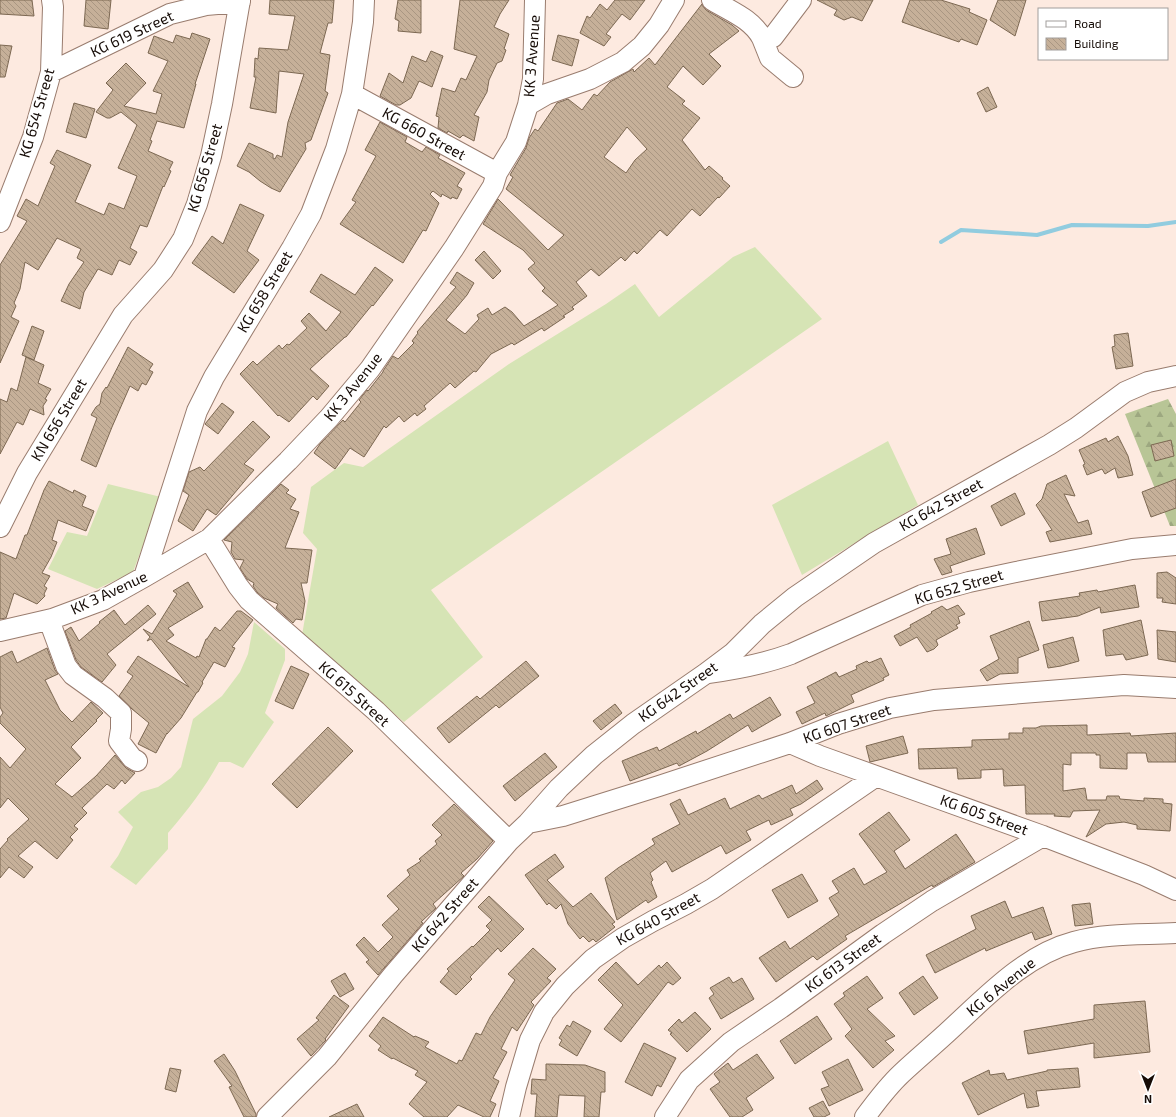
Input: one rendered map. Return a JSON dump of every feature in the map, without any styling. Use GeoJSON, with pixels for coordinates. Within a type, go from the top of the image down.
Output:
{"type":"FeatureCollection","features":[{"type":"Feature","properties":{"kind":"street","name":"KG 654 Street"},"geometry":{"type":"LineString","coordinates":[[0,222],[33,137],[51,72],[52,0]]}},
{"type":"Feature","properties":{"kind":"street","name":"KG 658 Street"},"geometry":{"type":"LineString","coordinates":[[144,578],[197,412],[214,377],[311,214],[336,149],[352,94],[363,22],[364,0]]}},
{"type":"Feature","properties":{"kind":"street","name":"KK 3 Avenue"},"geometry":{"type":"LineString","coordinates":[[0,631],[49,620],[102,600],[144,578],[209,539],[329,418],[370,369],[454,248],[493,186],[497,173],[516,142],[528,106],[533,79],[535,0]]}},
{"type":"Feature","properties":{"kind":"street"},"geometry":{"type":"LineString","coordinates":[[528,106],[547,94],[590,79],[623,62],[642,46],[659,25],[674,0]]}},
{"type":"Feature","properties":{"kind":"street"},"geometry":{"type":"LineString","coordinates":[[712,0],[750,23],[758,30],[770,58],[793,77]]}},
{"type":"Feature","properties":{"kind":"street"},"geometry":{"type":"LineString","coordinates":[[762,38],[773,37],[801,0]]}},
{"type":"Feature","properties":{"kind":"street","name":"KG 619 Street"},"geometry":{"type":"LineString","coordinates":[[51,72],[170,14],[206,5],[240,1]]}},
{"type":"Feature","properties":{"kind":"street","name":"KG 656 Street"},"geometry":{"type":"LineString","coordinates":[[123,315],[163,270],[183,239],[197,204],[211,156],[222,104],[240,1]]}},
{"type":"Feature","properties":{"kind":"street"},"geometry":{"type":"LineString","coordinates":[[533,79],[590,79]]}},
{"type":"Feature","properties":{"kind":"street","name":"KG 660 Street"},"geometry":{"type":"LineString","coordinates":[[352,94],[497,173]]}},
{"type":"Feature","properties":{"kind":"street","name":"KN 656 Street"},"geometry":{"type":"LineString","coordinates":[[0,527],[27,473],[123,315]]}},
{"type":"Feature","properties":{"kind":"street","name":"KG 642 Street"},"geometry":{"type":"LineString","coordinates":[[267,1117],[327,1057],[392,975],[509,841],[528,823],[559,788],[594,755],[633,724],[733,653],[762,624],[795,597],[874,543],[1049,445],[1076,428],[1125,392],[1148,382],[1176,376]]}},
{"type":"Feature","properties":{"kind":"street","name":"KG 615 Street"},"geometry":{"type":"LineString","coordinates":[[209,539],[238,586],[249,600],[376,711],[509,841]]}},
{"type":"Feature","properties":{"kind":"street","name":"KG 652 Street"},"geometry":{"type":"LineString","coordinates":[[705,674],[743,668],[778,659],[922,595],[969,582],[1132,549],[1176,545]]}},
{"type":"Feature","properties":{"kind":"street"},"geometry":{"type":"LineString","coordinates":[[49,620],[66,666],[73,675],[105,698],[121,713],[119,741],[132,758],[137,761]]}},
{"type":"Feature","properties":{"kind":"street","name":"KG 607 Street"},"geometry":{"type":"LineString","coordinates":[[528,823],[563,816],[790,743],[838,724],[890,708],[934,700],[1124,685],[1176,688]]}},
{"type":"Feature","properties":{"kind":"street","name":"KG 605 Street"},"geometry":{"type":"LineString","coordinates":[[790,743],[875,777],[1043,836],[1144,875],[1176,890]]}},
{"type":"Feature","properties":{"kind":"street","name":"KG 640 Street"},"geometry":{"type":"LineString","coordinates":[[509,1117],[530,1040],[544,1012],[565,986],[593,959],[622,938],[712,889],[875,777]]}},
{"type":"Feature","properties":{"kind":"street","name":"KG 613 Street"},"geometry":{"type":"LineString","coordinates":[[665,1117],[689,1080],[731,1042],[877,938],[932,901],[1043,836]]}},
{"type":"Feature","properties":{"kind":"street","name":"KG 6 Avenue"},"geometry":{"type":"LineString","coordinates":[[865,1117],[901,1074],[991,992],[1026,965],[1050,950],[1073,942],[1098,937],[1176,934]]}},
{"type":"Feature","properties":{"kind":"green space"},"geometry":{"type":"Polygon","coordinates":[[[755,247],[822,319],[431,590],[483,657],[404,722],[302,635],[317,549],[303,533],[311,487],[344,463],[363,467],[509,364],[606,304],[635,284],[659,317],[733,257],[755,247]]]}},
{"type":"Feature","properties":{"kind":"green space"},"geometry":{"type":"Polygon","coordinates":[[[1168,399],[1176,414],[1176,526],[1170,526],[1125,414],[1168,399]]]}},
{"type":"Feature","properties":{"kind":"green space"},"geometry":{"type":"Polygon","coordinates":[[[888,441],[918,505],[802,575],[772,505],[888,441]]]}},
{"type":"Feature","properties":{"kind":"green space"},"geometry":{"type":"Polygon","coordinates":[[[108,484],[161,497],[133,572],[97,589],[48,569],[67,532],[87,536],[108,484]]]}},
{"type":"Feature","properties":{"kind":"green space"},"geometry":{"type":"Polygon","coordinates":[[[254,622],[285,649],[285,660],[265,713],[274,722],[243,768],[230,762],[219,762],[208,781],[168,833],[168,849],[136,885],[110,867],[118,856],[133,827],[118,812],[141,792],[158,787],[171,778],[181,767],[193,719],[222,696],[240,672],[248,654],[254,622]]]}},
{"type":"Feature","properties":{"kind":"building"},"geometry":{"type":"Polygon","coordinates":[[[0,0],[32,0],[34,16],[0,14],[0,0]]]}},
{"type":"Feature","properties":{"kind":"building"},"geometry":{"type":"Polygon","coordinates":[[[86,0],[111,0],[108,29],[84,26],[86,0]]]}},
{"type":"Feature","properties":{"kind":"building"},"geometry":{"type":"Polygon","coordinates":[[[270,0],[334,0],[332,23],[328,23],[320,53],[330,55],[325,91],[328,93],[311,140],[305,143],[306,149],[280,192],[271,188],[249,172],[237,166],[249,143],[273,154],[273,158],[275,159],[277,155],[282,157],[288,122],[304,74],[279,71],[276,113],[250,108],[256,77],[254,77],[255,58],[258,59],[259,48],[288,50],[295,16],[269,14],[270,0]]]}},
{"type":"Feature","properties":{"kind":"building"},"geometry":{"type":"Polygon","coordinates":[[[398,0],[421,0],[421,33],[398,31],[399,21],[395,19],[398,0]]]}},
{"type":"Feature","properties":{"kind":"building"},"geometry":{"type":"Polygon","coordinates":[[[460,0],[509,0],[494,27],[509,34],[504,49],[506,50],[502,61],[497,63],[489,80],[487,92],[474,115],[479,117],[474,141],[463,135],[460,138],[448,131],[447,133],[438,128],[439,117],[436,116],[442,88],[455,92],[461,78],[466,80],[477,56],[454,49],[460,0]]]}},
{"type":"Feature","properties":{"kind":"building"},"geometry":{"type":"Polygon","coordinates":[[[615,0],[645,0],[630,20],[622,14],[606,34],[611,37],[604,46],[580,33],[587,16],[590,18],[600,4],[607,10],[615,0]]]}},
{"type":"Feature","properties":{"kind":"building"},"geometry":{"type":"Polygon","coordinates":[[[817,0],[873,0],[862,21],[852,17],[844,20],[834,15],[837,10],[817,0]]]}},
{"type":"Feature","properties":{"kind":"building"},"geometry":{"type":"Polygon","coordinates":[[[910,0],[941,0],[970,9],[969,12],[987,20],[977,45],[961,39],[959,42],[902,22],[910,0]]]}},
{"type":"Feature","properties":{"kind":"building"},"geometry":{"type":"Polygon","coordinates":[[[998,0],[1026,0],[1015,36],[990,20],[998,0]]]}},
{"type":"Feature","properties":{"kind":"building"},"geometry":{"type":"Polygon","coordinates":[[[702,4],[706,10],[732,25],[739,31],[709,54],[721,66],[703,85],[683,66],[667,87],[685,101],[682,104],[700,118],[682,140],[705,170],[709,166],[730,186],[700,216],[692,209],[667,236],[660,230],[637,254],[634,251],[625,261],[621,257],[599,276],[591,269],[576,282],[587,296],[572,307],[574,309],[563,316],[565,317],[544,331],[542,328],[514,345],[512,343],[491,354],[476,372],[474,371],[455,388],[450,383],[424,406],[426,409],[417,416],[415,413],[404,422],[399,416],[386,428],[384,426],[364,457],[350,448],[335,469],[314,453],[320,444],[343,420],[345,422],[361,402],[359,400],[383,372],[393,356],[398,359],[414,343],[412,341],[418,333],[417,332],[456,287],[450,283],[457,272],[474,283],[467,295],[446,320],[465,334],[479,319],[477,315],[488,308],[492,315],[505,307],[512,312],[524,326],[558,305],[542,291],[545,288],[528,269],[535,263],[523,250],[483,224],[498,199],[548,250],[564,235],[506,189],[513,177],[510,175],[526,148],[529,138],[535,129],[538,131],[557,103],[568,99],[582,110],[594,94],[597,96],[610,82],[633,69],[634,72],[649,58],[655,65],[702,4]],[[627,127],[604,157],[626,173],[635,160],[647,149],[627,127]]]}},
{"type":"Feature","properties":{"kind":"building"},"geometry":{"type":"Polygon","coordinates":[[[192,33],[210,39],[195,84],[184,128],[157,121],[150,140],[152,141],[148,151],[173,162],[169,170],[171,171],[164,187],[163,186],[147,227],[140,225],[130,248],[137,252],[130,265],[119,260],[112,275],[98,269],[84,292],[80,309],[61,301],[69,284],[84,262],[77,258],[81,249],[57,238],[38,270],[25,262],[20,289],[14,303],[16,306],[11,317],[19,321],[0,363],[0,265],[27,221],[17,216],[26,199],[38,206],[55,166],[50,163],[57,150],[91,165],[75,202],[104,215],[109,203],[124,209],[137,176],[118,168],[137,125],[121,112],[107,118],[96,112],[113,90],[106,83],[126,63],[146,83],[124,106],[156,114],[162,94],[153,91],[168,61],[148,53],[154,36],[173,43],[176,35],[190,39],[192,33]]]}},
{"type":"Feature","properties":{"kind":"building"},"geometry":{"type":"Polygon","coordinates":[[[558,35],[579,40],[572,66],[552,60],[558,35]]]}},
{"type":"Feature","properties":{"kind":"building"},"geometry":{"type":"Polygon","coordinates":[[[0,45],[12,46],[5,77],[0,77],[0,45]]]}},
{"type":"Feature","properties":{"kind":"building"},"geometry":{"type":"Polygon","coordinates":[[[431,51],[443,56],[432,87],[419,81],[411,98],[400,105],[396,105],[380,96],[389,73],[403,83],[412,56],[426,62],[431,51]]]}},
{"type":"Feature","properties":{"kind":"building"},"geometry":{"type":"Polygon","coordinates":[[[988,87],[997,107],[986,112],[977,93],[988,87]]]}},
{"type":"Feature","properties":{"kind":"building"},"geometry":{"type":"Polygon","coordinates":[[[74,103],[95,109],[86,138],[66,132],[74,103]]]}},
{"type":"Feature","properties":{"kind":"building"},"geometry":{"type":"Polygon","coordinates":[[[380,122],[407,137],[405,142],[422,152],[426,147],[440,155],[438,158],[465,173],[457,186],[462,189],[457,199],[452,197],[451,199],[442,194],[441,197],[433,191],[430,194],[439,203],[426,231],[423,230],[403,263],[340,224],[356,202],[352,200],[376,156],[365,150],[380,122]]]}},
{"type":"Feature","properties":{"kind":"building"},"geometry":{"type":"Polygon","coordinates":[[[240,204],[264,215],[247,251],[259,260],[234,293],[192,263],[212,236],[223,244],[240,204]]]}},
{"type":"Feature","properties":{"kind":"building"},"geometry":{"type":"Polygon","coordinates":[[[484,251],[501,271],[493,279],[475,260],[484,251]]]}},
{"type":"Feature","properties":{"kind":"building"},"geometry":{"type":"Polygon","coordinates":[[[375,267],[393,280],[346,337],[310,369],[329,386],[317,400],[313,396],[289,422],[279,415],[278,416],[240,374],[253,361],[257,365],[279,345],[282,349],[287,344],[289,345],[307,328],[301,321],[309,313],[326,331],[341,312],[310,292],[321,274],[355,295],[375,267]]]}},
{"type":"Feature","properties":{"kind":"building"},"geometry":{"type":"Polygon","coordinates":[[[32,326],[44,331],[34,360],[22,355],[32,326]]]}},
{"type":"Feature","properties":{"kind":"building"},"geometry":{"type":"Polygon","coordinates":[[[1128,333],[1133,366],[1116,369],[1112,347],[1115,346],[1114,335],[1128,333]]]}},
{"type":"Feature","properties":{"kind":"building"},"geometry":{"type":"Polygon","coordinates":[[[128,347],[153,364],[149,370],[153,372],[146,385],[142,383],[138,391],[130,386],[96,467],[81,460],[97,418],[91,415],[100,404],[102,393],[106,387],[107,388],[128,347]]]}},
{"type":"Feature","properties":{"kind":"building"},"geometry":{"type":"Polygon","coordinates":[[[26,357],[44,365],[38,383],[51,389],[43,406],[44,415],[30,409],[23,425],[17,422],[0,454],[0,399],[7,402],[11,388],[17,391],[26,357]]]}},
{"type":"Feature","properties":{"kind":"building"},"geometry":{"type":"Polygon","coordinates":[[[222,403],[234,412],[218,434],[205,424],[222,403]]]}},
{"type":"Feature","properties":{"kind":"building"},"geometry":{"type":"Polygon","coordinates":[[[253,421],[270,437],[244,464],[254,470],[216,515],[207,509],[193,531],[178,521],[189,495],[183,491],[189,472],[200,467],[204,471],[253,421]]]}},
{"type":"Feature","properties":{"kind":"building"},"geometry":{"type":"Polygon","coordinates":[[[1118,436],[1128,456],[1133,475],[1118,478],[1115,468],[1105,474],[1102,469],[1087,475],[1083,465],[1085,464],[1079,450],[1106,438],[1108,442],[1118,436]]]}},
{"type":"Feature","properties":{"kind":"building"},"geometry":{"type":"Polygon","coordinates":[[[1171,440],[1174,456],[1155,461],[1151,445],[1171,440]]]}},
{"type":"Feature","properties":{"kind":"building"},"geometry":{"type":"Polygon","coordinates":[[[1066,475],[1075,496],[1064,494],[1078,523],[1088,520],[1092,534],[1050,542],[1046,532],[1052,530],[1036,505],[1042,499],[1047,484],[1066,475]]]}},
{"type":"Feature","properties":{"kind":"building"},"geometry":{"type":"Polygon","coordinates":[[[1176,479],[1176,508],[1151,517],[1142,492],[1176,479]]]}},
{"type":"Feature","properties":{"kind":"building"},"geometry":{"type":"Polygon","coordinates":[[[49,481],[73,493],[74,490],[86,496],[82,506],[94,511],[86,531],[58,520],[52,540],[57,542],[42,573],[50,576],[44,586],[47,588],[44,594],[45,596],[37,604],[14,593],[6,618],[0,619],[0,552],[16,559],[49,481]]]}},
{"type":"Feature","properties":{"kind":"building"},"geometry":{"type":"Polygon","coordinates":[[[281,484],[289,490],[286,493],[296,499],[290,509],[299,512],[285,548],[312,550],[307,583],[301,583],[305,601],[302,620],[296,619],[293,623],[276,608],[278,604],[264,598],[257,592],[253,586],[254,583],[247,579],[240,568],[244,560],[235,559],[231,552],[232,542],[224,540],[281,484]]]}},
{"type":"Feature","properties":{"kind":"building"},"geometry":{"type":"Polygon","coordinates":[[[1015,493],[1025,514],[1001,526],[991,506],[1015,493]]]}},
{"type":"Feature","properties":{"kind":"building"},"geometry":{"type":"Polygon","coordinates":[[[976,528],[985,554],[950,566],[952,572],[942,575],[934,559],[951,554],[946,539],[976,528]]]}},
{"type":"Feature","properties":{"kind":"building"},"geometry":{"type":"Polygon","coordinates":[[[1167,572],[1176,578],[1176,604],[1162,602],[1163,598],[1157,598],[1157,573],[1167,572]]]}},
{"type":"Feature","properties":{"kind":"building"},"geometry":{"type":"Polygon","coordinates":[[[188,582],[203,607],[168,628],[174,635],[166,641],[196,658],[197,656],[199,657],[206,639],[215,627],[220,631],[237,611],[241,611],[253,620],[232,647],[235,648],[225,667],[214,662],[198,692],[181,718],[167,733],[156,753],[138,744],[149,723],[119,696],[133,676],[127,672],[138,656],[189,687],[151,639],[147,641],[150,637],[143,629],[152,634],[177,594],[173,591],[188,582]]]}},
{"type":"Feature","properties":{"kind":"building"},"geometry":{"type":"Polygon","coordinates":[[[1135,585],[1139,607],[1101,613],[1100,607],[1078,616],[1042,621],[1039,602],[1080,596],[1079,593],[1097,590],[1098,592],[1135,585]]]}},
{"type":"Feature","properties":{"kind":"building"},"geometry":{"type":"Polygon","coordinates":[[[148,605],[156,614],[107,654],[116,665],[102,682],[81,667],[76,660],[65,631],[71,627],[79,641],[114,610],[125,625],[148,605]]]}},
{"type":"Feature","properties":{"kind":"building"},"geometry":{"type":"Polygon","coordinates":[[[958,605],[965,614],[958,617],[960,623],[956,625],[958,628],[936,640],[938,645],[934,649],[927,652],[917,637],[900,646],[894,636],[911,627],[910,625],[942,606],[947,610],[958,605]]]}},
{"type":"Feature","properties":{"kind":"building"},"geometry":{"type":"Polygon","coordinates":[[[1141,620],[1148,655],[1126,660],[1123,654],[1106,656],[1103,630],[1141,620]]]}},
{"type":"Feature","properties":{"kind":"building"},"geometry":{"type":"Polygon","coordinates":[[[1029,621],[1039,650],[1018,658],[1018,673],[1000,674],[987,681],[980,670],[999,659],[990,636],[1029,621]]]}},
{"type":"Feature","properties":{"kind":"building"},"geometry":{"type":"Polygon","coordinates":[[[1157,630],[1176,632],[1176,662],[1158,659],[1157,630]]]}},
{"type":"Feature","properties":{"kind":"building"},"geometry":{"type":"Polygon","coordinates":[[[1073,637],[1079,661],[1048,668],[1043,645],[1073,637]]]}},
{"type":"Feature","properties":{"kind":"building"},"geometry":{"type":"Polygon","coordinates":[[[47,648],[55,670],[58,674],[45,680],[60,710],[72,722],[91,702],[103,713],[71,747],[81,758],[55,784],[72,797],[96,776],[115,755],[126,768],[135,773],[125,784],[122,780],[114,789],[107,784],[82,808],[87,813],[74,826],[78,829],[70,837],[73,840],[57,859],[35,841],[18,856],[33,867],[24,878],[9,867],[0,878],[0,849],[8,840],[7,839],[29,819],[8,798],[0,808],[0,757],[10,768],[26,749],[0,723],[0,717],[3,713],[0,707],[0,657],[12,651],[17,663],[47,648]]]}},
{"type":"Feature","properties":{"kind":"building"},"geometry":{"type":"Polygon","coordinates":[[[881,658],[889,675],[883,678],[884,680],[851,695],[854,702],[826,716],[825,713],[802,724],[796,712],[815,703],[807,687],[836,672],[839,677],[857,669],[856,666],[867,661],[869,663],[881,658]]]}},
{"type":"Feature","properties":{"kind":"building"},"geometry":{"type":"Polygon","coordinates":[[[526,661],[539,676],[499,708],[496,705],[449,743],[437,728],[477,696],[480,699],[526,661]]]}},
{"type":"Feature","properties":{"kind":"building"},"geometry":{"type":"Polygon","coordinates":[[[291,666],[309,674],[293,709],[275,701],[291,666]]]}},
{"type":"Feature","properties":{"kind":"building"},"geometry":{"type":"Polygon","coordinates":[[[770,697],[781,715],[752,732],[748,725],[707,751],[679,766],[677,763],[630,781],[622,761],[657,747],[659,751],[696,731],[697,734],[730,714],[733,719],[770,697]]]}},
{"type":"Feature","properties":{"kind":"building"},"geometry":{"type":"Polygon","coordinates":[[[615,704],[622,713],[601,730],[593,721],[615,704]]]}},
{"type":"Feature","properties":{"kind":"building"},"geometry":{"type":"Polygon","coordinates":[[[1087,725],[1087,735],[1130,733],[1131,736],[1176,733],[1176,762],[1148,762],[1146,753],[1127,753],[1127,769],[1100,768],[1100,755],[1096,755],[1096,753],[1071,753],[1071,765],[1063,764],[1063,791],[1085,788],[1087,800],[1106,800],[1107,796],[1119,796],[1120,799],[1144,801],[1144,798],[1163,799],[1163,803],[1172,804],[1170,831],[1137,829],[1137,825],[1124,822],[1106,824],[1086,837],[1100,810],[1073,811],[1070,817],[1054,816],[1055,814],[1026,814],[1025,785],[1004,786],[1003,769],[981,770],[981,778],[958,779],[957,768],[919,769],[918,749],[972,747],[972,740],[1009,739],[1009,733],[1023,733],[1023,728],[1087,725]]]}},
{"type":"Feature","properties":{"kind":"building"},"geometry":{"type":"Polygon","coordinates":[[[328,727],[353,751],[297,808],[272,784],[328,727]]]}},
{"type":"Feature","properties":{"kind":"building"},"geometry":{"type":"Polygon","coordinates":[[[903,736],[908,753],[870,762],[866,746],[903,736]]]}},
{"type":"Feature","properties":{"kind":"building"},"geometry":{"type":"Polygon","coordinates":[[[545,753],[557,767],[515,801],[503,786],[545,753]]]}},
{"type":"Feature","properties":{"kind":"building"},"geometry":{"type":"Polygon","coordinates":[[[817,780],[823,789],[801,804],[790,809],[793,815],[771,825],[769,820],[746,831],[751,840],[726,854],[721,845],[672,872],[666,861],[650,873],[653,880],[651,882],[657,897],[648,903],[646,900],[617,920],[605,878],[655,844],[652,839],[680,824],[670,804],[680,799],[688,815],[725,798],[730,809],[759,795],[762,799],[792,785],[796,794],[817,780]]]}},
{"type":"Feature","properties":{"kind":"building"},"geometry":{"type":"Polygon","coordinates":[[[454,804],[493,841],[477,859],[461,873],[464,876],[433,904],[436,908],[421,922],[423,923],[378,975],[366,962],[369,960],[356,945],[364,937],[378,952],[393,937],[382,925],[399,909],[387,896],[410,875],[407,870],[421,861],[419,859],[437,844],[435,841],[442,835],[432,825],[454,804]]]}},
{"type":"Feature","properties":{"kind":"building"},"geometry":{"type":"Polygon","coordinates":[[[889,812],[910,840],[894,851],[905,869],[956,834],[975,862],[933,887],[932,885],[845,936],[847,939],[817,960],[813,956],[776,982],[759,958],[785,941],[790,949],[839,915],[829,898],[839,892],[832,881],[854,868],[864,885],[887,872],[859,834],[889,812]]]}},
{"type":"Feature","properties":{"kind":"building"},"geometry":{"type":"Polygon","coordinates":[[[555,854],[564,867],[547,880],[573,907],[591,893],[615,922],[612,924],[615,927],[596,942],[593,939],[589,942],[583,936],[580,939],[568,924],[561,904],[556,909],[549,903],[547,905],[525,875],[555,854]]]}},
{"type":"Feature","properties":{"kind":"building"},"geometry":{"type":"Polygon","coordinates":[[[802,874],[818,901],[788,918],[772,890],[802,874]]]}},
{"type":"Feature","properties":{"kind":"building"},"geometry":{"type":"Polygon","coordinates":[[[489,896],[524,929],[501,952],[498,948],[470,977],[472,979],[456,995],[440,982],[449,971],[447,969],[490,930],[486,926],[492,920],[478,907],[489,896]]]}},
{"type":"Feature","properties":{"kind":"building"},"geometry":{"type":"Polygon","coordinates":[[[1005,901],[1012,918],[1043,907],[1052,934],[1035,940],[1032,932],[986,951],[985,948],[935,973],[926,955],[976,929],[971,916],[1005,901]]]}},
{"type":"Feature","properties":{"kind":"building"},"geometry":{"type":"Polygon","coordinates":[[[1090,903],[1093,924],[1075,926],[1072,905],[1090,903]]]}},
{"type":"Feature","properties":{"kind":"building"},"geometry":{"type":"Polygon","coordinates":[[[533,948],[556,969],[547,978],[551,981],[531,1002],[534,1005],[517,1031],[512,1027],[501,1049],[507,1052],[493,1078],[499,1081],[490,1101],[496,1104],[490,1117],[484,1117],[458,1105],[447,1117],[424,1117],[409,1104],[427,1082],[415,1075],[418,1071],[393,1058],[392,1059],[378,1050],[381,1046],[369,1036],[383,1017],[414,1037],[415,1036],[429,1042],[425,1047],[457,1064],[459,1060],[462,1061],[476,1033],[481,1035],[490,1017],[515,980],[508,974],[533,948]]]}},
{"type":"Feature","properties":{"kind":"building"},"geometry":{"type":"Polygon","coordinates":[[[616,962],[638,985],[659,965],[661,968],[667,962],[681,978],[673,985],[668,982],[621,1042],[604,1029],[623,1005],[598,980],[616,962]]]}},
{"type":"Feature","properties":{"kind":"building"},"geometry":{"type":"Polygon","coordinates":[[[345,973],[354,989],[340,997],[331,981],[345,973]]]}},
{"type":"Feature","properties":{"kind":"building"},"geometry":{"type":"Polygon","coordinates":[[[867,976],[883,998],[867,1009],[895,1036],[885,1041],[894,1050],[873,1068],[845,1036],[852,1029],[834,1004],[845,996],[843,993],[867,976]]]}},
{"type":"Feature","properties":{"kind":"building"},"geometry":{"type":"Polygon","coordinates":[[[923,976],[938,998],[914,1015],[899,993],[923,976]]]}},
{"type":"Feature","properties":{"kind":"building"},"geometry":{"type":"Polygon","coordinates":[[[729,977],[733,983],[742,978],[754,999],[721,1019],[709,998],[714,994],[710,988],[729,977]]]}},
{"type":"Feature","properties":{"kind":"building"},"geometry":{"type":"Polygon","coordinates":[[[334,995],[349,1006],[325,1039],[326,1040],[311,1056],[297,1039],[319,1020],[316,1018],[334,995]]]}},
{"type":"Feature","properties":{"kind":"building"},"geometry":{"type":"Polygon","coordinates":[[[1145,1001],[1150,1052],[1094,1058],[1094,1043],[1028,1054],[1024,1031],[1094,1019],[1094,1005],[1145,1001]]]}},
{"type":"Feature","properties":{"kind":"building"},"geometry":{"type":"Polygon","coordinates":[[[695,1012],[711,1029],[687,1052],[668,1030],[679,1019],[682,1023],[695,1012]]]}},
{"type":"Feature","properties":{"kind":"building"},"geometry":{"type":"Polygon","coordinates":[[[817,1016],[832,1039],[795,1064],[780,1041],[817,1016]]]}},
{"type":"Feature","properties":{"kind":"building"},"geometry":{"type":"Polygon","coordinates":[[[573,1021],[591,1031],[577,1056],[559,1045],[562,1040],[559,1038],[567,1025],[570,1027],[573,1021]]]}},
{"type":"Feature","properties":{"kind":"building"},"geometry":{"type":"Polygon","coordinates":[[[644,1043],[676,1058],[661,1087],[657,1085],[652,1096],[625,1082],[644,1043]]]}},
{"type":"Feature","properties":{"kind":"building"},"geometry":{"type":"Polygon","coordinates":[[[224,1054],[235,1071],[256,1114],[256,1117],[244,1117],[229,1087],[232,1086],[214,1061],[224,1054]]]}},
{"type":"Feature","properties":{"kind":"building"},"geometry":{"type":"Polygon","coordinates":[[[757,1054],[774,1078],[746,1098],[753,1110],[742,1117],[730,1117],[710,1089],[720,1082],[714,1074],[728,1063],[733,1070],[757,1054]]]}},
{"type":"Feature","properties":{"kind":"building"},"geometry":{"type":"Polygon","coordinates":[[[848,1059],[863,1090],[829,1106],[821,1089],[829,1086],[822,1072],[848,1059]]]}},
{"type":"Feature","properties":{"kind":"building"},"geometry":{"type":"Polygon","coordinates":[[[546,1064],[585,1065],[605,1072],[605,1092],[601,1092],[599,1117],[584,1117],[585,1096],[559,1095],[557,1117],[535,1117],[537,1094],[531,1094],[532,1079],[546,1080],[546,1064]]]}},
{"type":"Feature","properties":{"kind":"building"},"geometry":{"type":"Polygon","coordinates":[[[170,1068],[181,1070],[176,1092],[165,1089],[170,1068]]]}},
{"type":"Feature","properties":{"kind":"building"},"geometry":{"type":"Polygon","coordinates":[[[1078,1068],[1080,1087],[1036,1091],[1039,1106],[1027,1108],[1024,1093],[978,1115],[962,1083],[989,1070],[990,1075],[1004,1073],[1007,1080],[1047,1070],[1078,1068]]]}},
{"type":"Feature","properties":{"kind":"building"},"geometry":{"type":"Polygon","coordinates":[[[823,1101],[830,1114],[824,1117],[814,1117],[809,1108],[823,1101]]]}},
{"type":"Feature","properties":{"kind":"building"},"geometry":{"type":"Polygon","coordinates":[[[357,1104],[364,1117],[329,1117],[357,1104]]]}},
{"type":"Feature","properties":{"kind":"waterway"},"geometry":{"type":"LineString","coordinates":[[941,242],[961,230],[1037,235],[1072,225],[1148,226],[1176,222]]}}]}
